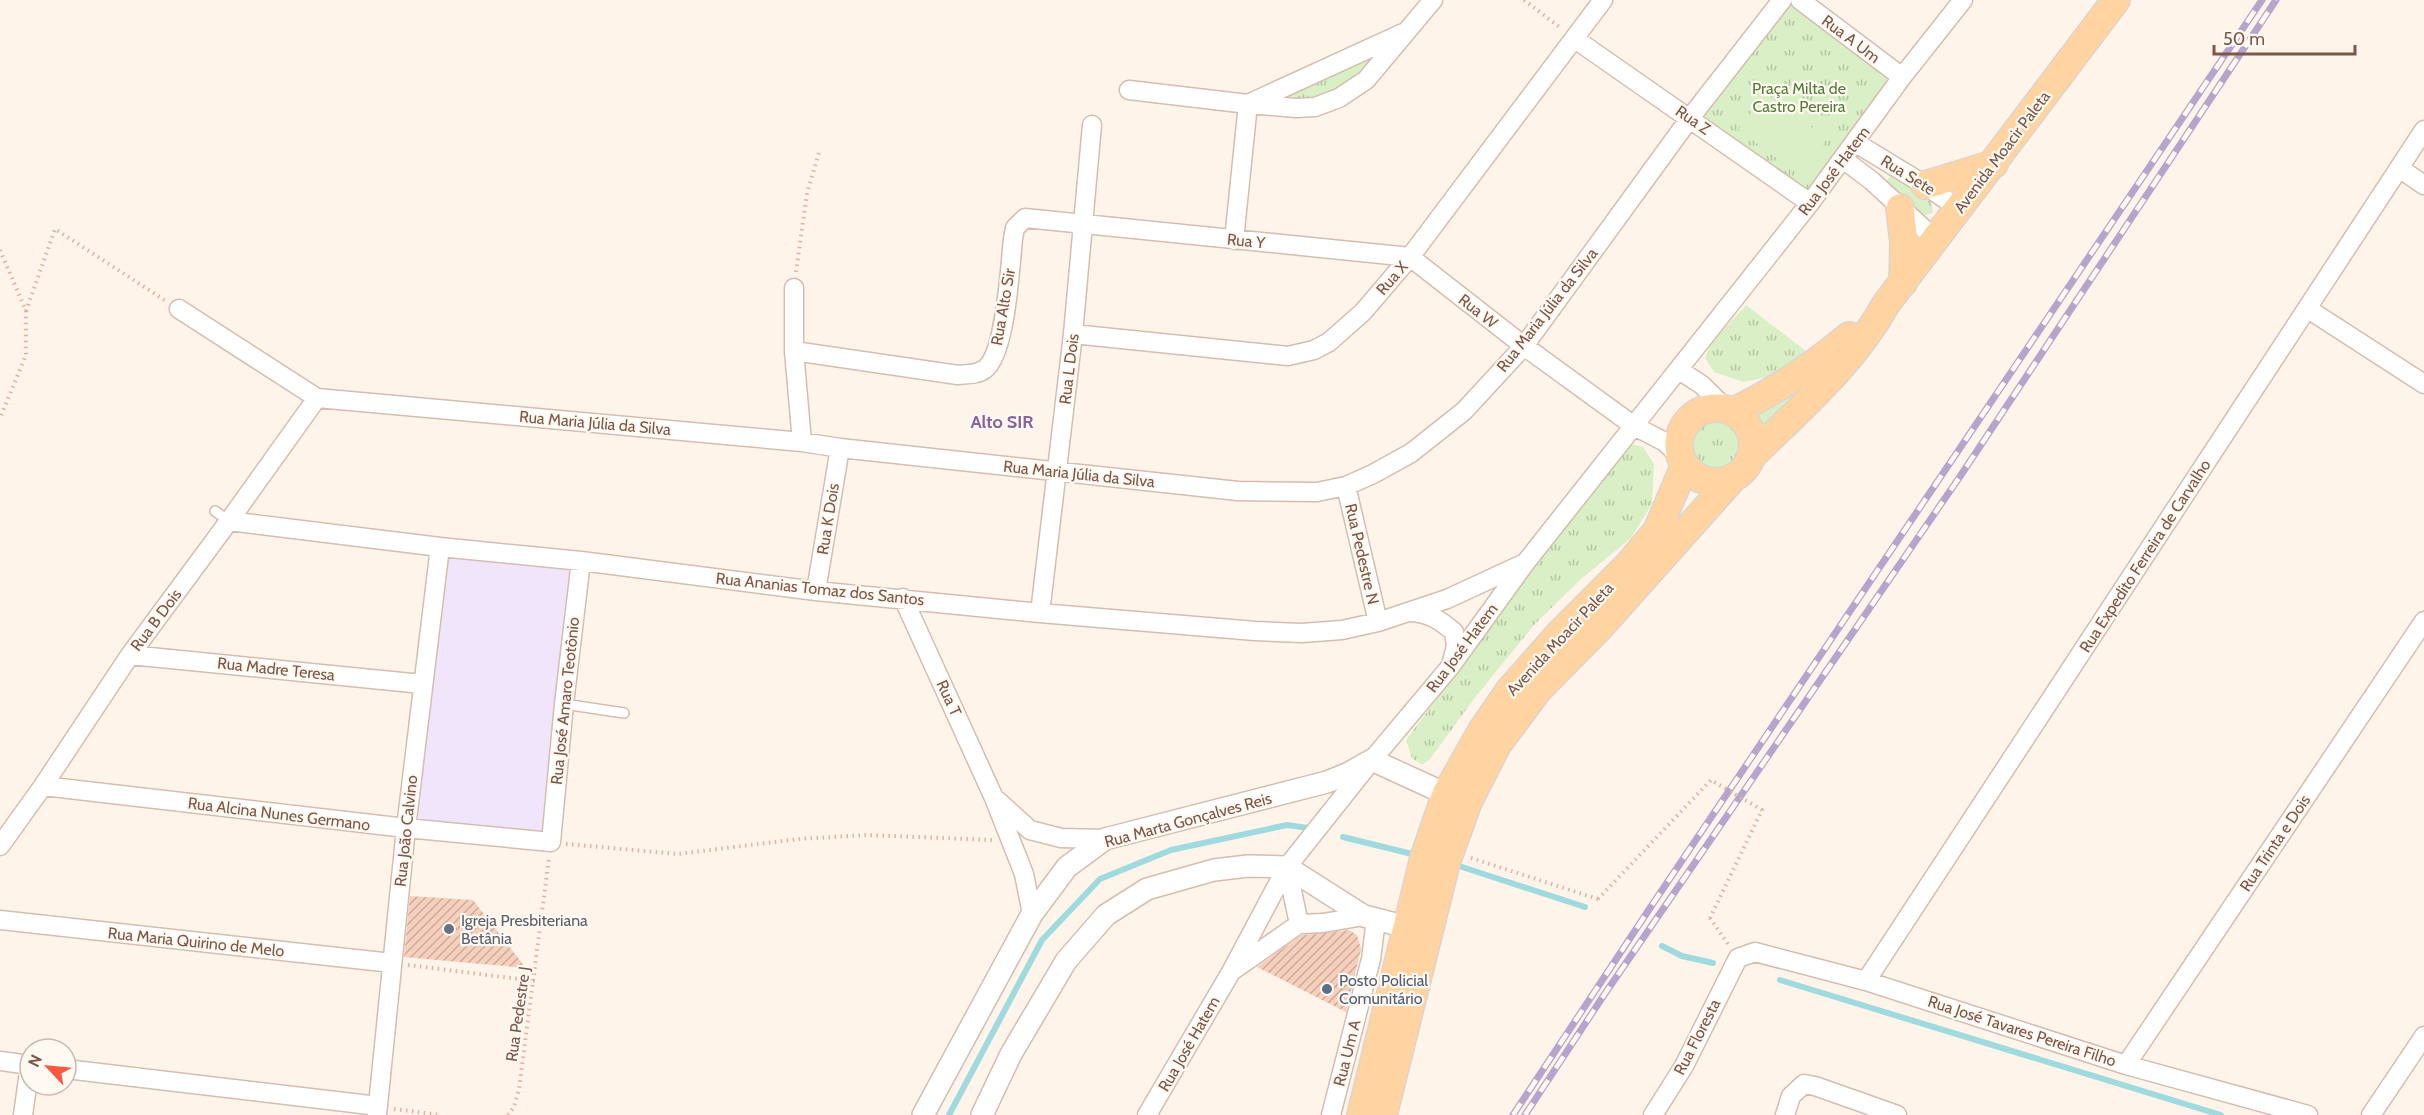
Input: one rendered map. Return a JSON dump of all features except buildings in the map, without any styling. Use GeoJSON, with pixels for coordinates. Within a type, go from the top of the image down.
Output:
{"type":"FeatureCollection","features":[{"type":"Feature","properties":{"kind":"main road","name":"Avenida Moacir Paleta"},"geometry":{"type":"LineString","coordinates":[[1361,1115],[1468,802],[1497,745],[1538,690],[1600,627],[1742,468],[1831,378],[1863,340],[1887,304],[2116,0]]}},
{"type":"Feature","properties":{"kind":"main road"},"geometry":{"type":"LineString","coordinates":[[1925,185],[1994,164]]}},
{"type":"Feature","properties":{"kind":"main road"},"geometry":{"type":"LineString","coordinates":[[1900,208],[1904,243],[1903,283]]}},
{"type":"Feature","properties":{"kind":"main road","name":"Avenida Moacir Paleta"},"geometry":{"type":"LineString","coordinates":[[1383,1115],[1408,972],[1407,927],[1425,858],[1446,794],[1481,732],[1509,691],[1562,631],[1630,563],[1657,531],[1683,462],[1679,448],[1680,436],[1685,425],[1693,416],[1703,410],[1715,408],[1718,400],[1768,394],[1794,379],[1812,367],[1887,304]]}},
{"type":"Feature","properties":{"kind":"main road"},"geometry":{"type":"LineString","coordinates":[[1683,462],[1692,473],[1712,482],[1724,482],[1742,468],[1752,437],[1748,426],[1718,400]]}},
{"type":"Feature","properties":{"kind":"street"},"geometry":{"type":"LineString","coordinates":[[1130,90],[1248,104],[1296,108],[1315,107],[1339,98],[1366,80],[1433,0]]}},
{"type":"Feature","properties":{"kind":"street","name":"Rua X"},"geometry":{"type":"LineString","coordinates":[[1073,334],[1267,355],[1288,356],[1314,351],[1339,334],[1363,312],[1410,257],[1603,0]]}},
{"type":"Feature","properties":{"kind":"street","name":"Rua Maria Júlia da Silva"},"geometry":{"type":"LineString","coordinates":[[179,309],[317,398],[802,442],[1239,491],[1317,492],[1346,486],[1392,464],[1464,411],[1524,346],[1690,118],[1782,0]]}},
{"type":"Feature","properties":{"kind":"street","name":"Rua A Um"},"geometry":{"type":"LineString","coordinates":[[1800,0],[1902,77]]}},
{"type":"Feature","properties":{"kind":"street","name":"Rua José Hatem"},"geometry":{"type":"LineString","coordinates":[[1147,1115],[1231,972],[1287,867],[1450,667],[1526,562],[1810,203],[1902,77],[1962,0]]}},
{"type":"Feature","properties":{"kind":"street"},"geometry":{"type":"LineString","coordinates":[[1248,104],[1404,32]]}},
{"type":"Feature","properties":{"kind":"street","name":"Rua Z"},"geometry":{"type":"LineString","coordinates":[[1575,39],[1810,203]]}},
{"type":"Feature","properties":{"kind":"street"},"geometry":{"type":"LineString","coordinates":[[1234,240],[1248,104]]}},
{"type":"Feature","properties":{"kind":"street","name":"Rua L Dois"},"geometry":{"type":"LineString","coordinates":[[1040,612],[1073,334],[1092,125]]}},
{"type":"Feature","properties":{"kind":"street","name":"Rua Expedito Ferreira de Carvalho"},"geometry":{"type":"LineString","coordinates":[[1866,981],[2424,130]]}},
{"type":"Feature","properties":{"kind":"street","name":"Rua Sete"},"geometry":{"type":"LineString","coordinates":[[1856,143],[1925,185],[1959,209]]}},
{"type":"Feature","properties":{"kind":"street","name":"Rua Sete"},"geometry":{"type":"LineString","coordinates":[[1843,159],[1872,181],[1936,240]]}},
{"type":"Feature","properties":{"kind":"street"},"geometry":{"type":"LineString","coordinates":[[2399,168],[2424,185]]}},
{"type":"Feature","properties":{"kind":"street","name":"Rua Alto Sir"},"geometry":{"type":"LineString","coordinates":[[794,351],[958,375],[978,373],[987,368],[1001,335],[1016,228],[1025,218],[1083,224]]}},
{"type":"Feature","properties":{"kind":"street","name":"Rua Y"},"geometry":{"type":"LineString","coordinates":[[1083,224],[1410,257]]}},
{"type":"Feature","properties":{"kind":"street","name":"Rua W"},"geometry":{"type":"LineString","coordinates":[[1410,257],[1524,346],[1634,426]]}},
{"type":"Feature","properties":{"kind":"street"},"geometry":{"type":"LineString","coordinates":[[794,288],[794,351],[802,442]]}},
{"type":"Feature","properties":{"kind":"street"},"geometry":{"type":"LineString","coordinates":[[2308,309],[2424,384]]}},
{"type":"Feature","properties":{"kind":"street"},"geometry":{"type":"LineString","coordinates":[[1701,338],[1695,360],[1718,400]]}},
{"type":"Feature","properties":{"kind":"street"},"geometry":{"type":"LineString","coordinates":[[1679,370],[1718,400]]}},
{"type":"Feature","properties":{"kind":"street","name":"Rua B Dois"},"geometry":{"type":"LineString","coordinates":[[0,846],[43,786],[222,516],[317,398]]}},
{"type":"Feature","properties":{"kind":"street"},"geometry":{"type":"LineString","coordinates":[[1634,426],[1657,435],[1683,462]]}},
{"type":"Feature","properties":{"kind":"street","name":"Rua K Dois"},"geometry":{"type":"LineString","coordinates":[[816,591],[840,448]]}},
{"type":"Feature","properties":{"kind":"street","name":"Rua Pedestre N"},"geometry":{"type":"LineString","coordinates":[[1346,486],[1378,622]]}},
{"type":"Feature","properties":{"kind":"street","name":"Rua Ananias Tomaz dos Santos"},"geometry":{"type":"LineString","coordinates":[[222,516],[440,547],[581,561],[816,591],[1255,631],[1302,633],[1342,630],[1411,612],[1447,599],[1526,562]]}},
{"type":"Feature","properties":{"kind":"street","name":"Rua João Calvino"},"geometry":{"type":"LineString","coordinates":[[378,1111],[406,828],[440,547]]}},
{"type":"Feature","properties":{"kind":"street","name":"Rua José Amaro Teotônio"},"geometry":{"type":"LineString","coordinates":[[551,842],[581,561]]}},
{"type":"Feature","properties":{"kind":"street","name":"Rua T"},"geometry":{"type":"LineString","coordinates":[[903,598],[994,798],[1024,874],[1032,914]]}},
{"type":"Feature","properties":{"kind":"street"},"geometry":{"type":"LineString","coordinates":[[1411,612],[1423,613],[1440,620],[1454,632],[1456,646],[1450,667]]}},
{"type":"Feature","properties":{"kind":"street","name":"Rua Trinta e Dois"},"geometry":{"type":"LineString","coordinates":[[2126,1065],[2424,621]]}},
{"type":"Feature","properties":{"kind":"street","name":"Rua Madre Teresa"},"geometry":{"type":"LineString","coordinates":[[130,655],[422,684]]}},
{"type":"Feature","properties":{"kind":"street"},"geometry":{"type":"LineString","coordinates":[[1372,760],[1446,794]]}},
{"type":"Feature","properties":{"kind":"street","name":"Rua Marta Gonçalves Reis"},"geometry":{"type":"LineString","coordinates":[[922,1115],[1032,914],[1067,867],[1105,839],[1327,782],[1372,760]]}},
{"type":"Feature","properties":{"kind":"street","name":"Rua Alcina Nunes Germano"},"geometry":{"type":"LineString","coordinates":[[43,786],[406,828],[551,842]]}},
{"type":"Feature","properties":{"kind":"street","name":"Rua T"},"geometry":{"type":"LineString","coordinates":[[994,798],[1030,830],[1061,838],[1105,839]]}},
{"type":"Feature","properties":{"kind":"street"},"geometry":{"type":"LineString","coordinates":[[982,1115],[1011,1054],[1066,961],[1106,915],[1147,889],[1214,870],[1248,866],[1287,867],[1370,918],[1407,927]]}},
{"type":"Feature","properties":{"kind":"street"},"geometry":{"type":"LineString","coordinates":[[1287,867],[1299,924],[1370,918]]}},
{"type":"Feature","properties":{"kind":"street","name":"Rua Um A"},"geometry":{"type":"LineString","coordinates":[[1331,1115],[1371,959],[1370,918]]}},
{"type":"Feature","properties":{"kind":"street","name":"Rua Maria Quirino de Melo"},"geometry":{"type":"LineString","coordinates":[[0,920],[392,963]]}},
{"type":"Feature","properties":{"kind":"street","name":"Rua José Hatem"},"geometry":{"type":"LineString","coordinates":[[1231,972],[1299,924]]}},
{"type":"Feature","properties":{"kind":"street","name":"Rua José Tavares Pereira Filho"},"geometry":{"type":"LineString","coordinates":[[1738,958],[1746,954],[1760,953],[1866,981],[2126,1065],[2307,1115]]}},
{"type":"Feature","properties":{"kind":"street","name":"Rua Floresta"},"geometry":{"type":"LineString","coordinates":[[1653,1115],[1684,1066],[1738,958]]}},
{"type":"Feature","properties":{"kind":"street"},"geometry":{"type":"LineString","coordinates":[[2371,1115],[2424,1036]]}},
{"type":"Feature","properties":{"kind":"street"},"geometry":{"type":"LineString","coordinates":[[0,1061],[18,1063]]}},
{"type":"Feature","properties":{"kind":"street"},"geometry":{"type":"LineString","coordinates":[[78,1071],[378,1111]]}},
{"type":"Feature","properties":{"kind":"street"},"geometry":{"type":"LineString","coordinates":[[1785,1115],[1791,1096],[1804,1084],[1897,1115]]}},
{"type":"Feature","properties":{"kind":"street"},"geometry":{"type":"LineString","coordinates":[[24,1115],[26,1097]]}},
{"type":"Feature","properties":{"kind":"lane"},"geometry":{"type":"LineString","coordinates":[[564,704],[624,713]]}},
{"type":"Feature","properties":{"kind":"path"},"geometry":{"type":"LineString","coordinates":[[1524,0],[1575,39]]}},
{"type":"Feature","properties":{"kind":"path"},"geometry":{"type":"LineString","coordinates":[[794,288],[807,194],[820,149]]}},
{"type":"Feature","properties":{"kind":"path"},"geometry":{"type":"LineString","coordinates":[[0,418],[26,355],[26,311],[55,229],[179,309]]}},
{"type":"Feature","properties":{"kind":"path"},"geometry":{"type":"LineString","coordinates":[[0,250],[26,311]]}},
{"type":"Feature","properties":{"kind":"path"},"geometry":{"type":"LineString","coordinates":[[1450,852],[1598,899],[1711,780],[1762,810],[1710,918],[1738,958]]}},
{"type":"Feature","properties":{"kind":"path"},"geometry":{"type":"LineString","coordinates":[[551,842],[678,854],[798,838],[867,835],[1011,841]]}},
{"type":"Feature","properties":{"kind":"path","name":"Rua Pedestre J"},"geometry":{"type":"LineString","coordinates":[[508,1115],[514,1107],[519,1089],[535,981],[551,842]]}},
{"type":"Feature","properties":{"kind":"path"},"geometry":{"type":"LineString","coordinates":[[392,963],[535,981]]}},
{"type":"Feature","properties":{"kind":"path"},"geometry":{"type":"LineString","coordinates":[[378,1111],[440,1115]]}},
{"type":"Feature","properties":{"kind":"shaded area"},"geometry":{"type":"Polygon","coordinates":[[[440,547],[581,561],[551,842],[406,828],[440,547]]]}},
{"type":"Feature","properties":{"kind":"green space","name":"Praça Milta de Castro Pereira"},"geometry":{"type":"Polygon","coordinates":[[[1782,0],[1800,0],[1902,77],[1810,203],[1690,118],[1782,0]]]}},
{"type":"Feature","properties":{"kind":"green space"},"geometry":{"type":"Polygon","coordinates":[[[1393,40],[1373,67],[1314,104],[1262,102],[1393,40]]]}},
{"type":"Feature","properties":{"kind":"green space"},"geometry":{"type":"Polygon","coordinates":[[[1766,93],[1827,139],[1800,176],[1738,129],[1766,93]]]}},
{"type":"Feature","properties":{"kind":"green space"},"geometry":{"type":"Polygon","coordinates":[[[1890,176],[1931,200],[1933,213],[1921,216],[1885,183],[1890,176]]]}},
{"type":"Feature","properties":{"kind":"green space"},"geometry":{"type":"Polygon","coordinates":[[[1746,305],[1811,355],[1781,374],[1743,382],[1714,372],[1705,358],[1711,343],[1746,305]]]}},
{"type":"Feature","properties":{"kind":"green space"},"geometry":{"type":"Polygon","coordinates":[[[1815,372],[1765,431],[1749,413],[1815,372]]]}},
{"type":"Feature","properties":{"kind":"green space"},"geometry":{"type":"Polygon","coordinates":[[[1715,414],[1727,416],[1737,423],[1744,433],[1746,445],[1744,457],[1737,467],[1727,474],[1715,476],[1703,474],[1693,467],[1686,457],[1684,445],[1686,433],[1693,423],[1703,416],[1715,414]]]}},
{"type":"Feature","properties":{"kind":"green space"},"geometry":{"type":"Polygon","coordinates":[[[1628,443],[1643,447],[1654,464],[1652,504],[1631,538],[1581,579],[1534,625],[1477,695],[1430,759],[1422,765],[1412,758],[1406,740],[1628,443]]]}},
{"type":"Feature","properties":{"kind":"waterway"},"geometry":{"type":"LineString","coordinates":[[949,1115],[1042,940],[1100,879],[1171,850],[1287,825],[1308,828]]}},
{"type":"Feature","properties":{"kind":"waterway"},"geometry":{"type":"LineString","coordinates":[[1343,837],[1412,854]]}},
{"type":"Feature","properties":{"kind":"waterway"},"geometry":{"type":"LineString","coordinates":[[1462,867],[1585,907]]}},
{"type":"Feature","properties":{"kind":"waterway"},"geometry":{"type":"LineString","coordinates":[[1662,946],[1682,956],[1713,963]]}},
{"type":"Feature","properties":{"kind":"waterway"},"geometry":{"type":"LineString","coordinates":[[1780,980],[2221,1115]]}},
{"type":"Feature","properties":{"kind":"railway"},"geometry":{"type":"LineString","coordinates":[[1513,1115],[2262,0]]}},
{"type":"Feature","properties":{"kind":"railway"},"geometry":{"type":"LineString","coordinates":[[1525,1115],[1604,995],[1961,475],[2276,0]]}},
{"type":"Feature","properties":{"kind":"place","name":"Igreja Presbiteriana Betânia"},"geometry":{"type":"Point","coordinates":[449,929]}},
{"type":"Feature","properties":{"kind":"place","name":"Posto Policial Comunitário"},"geometry":{"type":"Point","coordinates":[1327,989]}},
{"type":"Feature","properties":{"kind":"district","name":"Alto SIR"},"geometry":{"type":"Point","coordinates":[1002,422]}}]}
